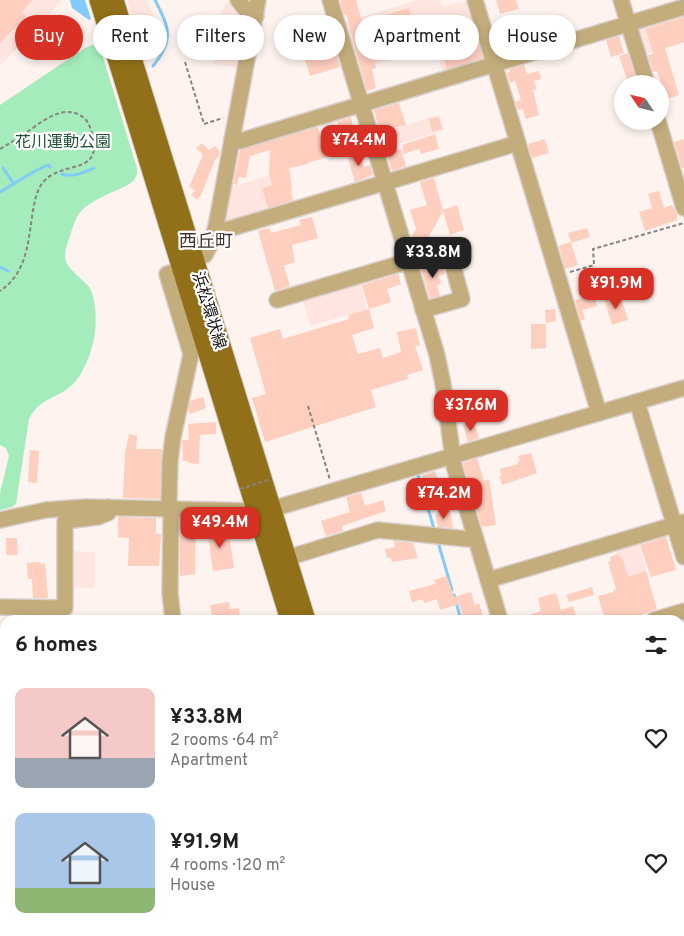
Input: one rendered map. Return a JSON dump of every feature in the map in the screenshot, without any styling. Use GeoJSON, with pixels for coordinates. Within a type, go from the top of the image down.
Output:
{"type":"FeatureCollection","features":[{"type":"Feature","properties":{"kind":"main road","name":"浜松環状線"},"geometry":{"type":"LineString","coordinates":[[99,0],[188,264],[264,510],[289,615]]}},
{"type":"Feature","properties":{"kind":"main road","name":"浜松環状線"},"geometry":{"type":"LineString","coordinates":[[114,0],[188,264]]}},
{"type":"Feature","properties":{"kind":"main road","name":"浜松環状線"},"geometry":{"type":"LineString","coordinates":[[264,510],[287,558],[304,615]]}},
{"type":"Feature","properties":{"kind":"street"},"geometry":{"type":"LineString","coordinates":[[238,0],[250,15]]}},
{"type":"Feature","properties":{"kind":"street"},"geometry":{"type":"LineString","coordinates":[[256,15],[258,0]]}},
{"type":"Feature","properties":{"kind":"street"},"geometry":{"type":"LineString","coordinates":[[330,0],[439,364],[452,456],[498,615]]}},
{"type":"Feature","properties":{"kind":"street"},"geometry":{"type":"LineString","coordinates":[[475,0],[599,413]]}},
{"type":"Feature","properties":{"kind":"street"},"geometry":{"type":"LineString","coordinates":[[621,0],[644,75]]}},
{"type":"Feature","properties":{"kind":"street"},"geometry":{"type":"LineString","coordinates":[[232,139],[240,141],[684,7]]}},
{"type":"Feature","properties":{"kind":"street"},"geometry":{"type":"LineString","coordinates":[[170,615],[169,499],[172,445],[191,354],[166,274],[205,255],[214,237],[247,60]]}},
{"type":"Feature","properties":{"kind":"street"},"geometry":{"type":"LineString","coordinates":[[661,130],[684,208]]}},
{"type":"Feature","properties":{"kind":"street"},"geometry":{"type":"LineString","coordinates":[[215,230],[222,231],[518,143]]}},
{"type":"Feature","properties":{"kind":"street"},"geometry":{"type":"LineString","coordinates":[[277,300],[448,251],[462,299],[424,310]]}},
{"type":"Feature","properties":{"kind":"street"},"geometry":{"type":"LineString","coordinates":[[0,520],[52,509],[108,507],[264,510],[684,388]]}},
{"type":"Feature","properties":{"kind":"street"},"geometry":{"type":"LineString","coordinates":[[637,402],[679,523],[684,558]]}},
{"type":"Feature","properties":{"kind":"street"},"geometry":{"type":"LineString","coordinates":[[0,607],[65,608],[65,521],[98,517],[108,513],[108,507]]}},
{"type":"Feature","properties":{"kind":"street"},"geometry":{"type":"LineString","coordinates":[[488,580],[679,523]]}},
{"type":"Feature","properties":{"kind":"street"},"geometry":{"type":"LineString","coordinates":[[287,558],[378,530],[468,539],[475,537]]}},
{"type":"Feature","properties":{"kind":"street"},"geometry":{"type":"LineString","coordinates":[[671,615],[684,611]]}},
{"type":"Feature","properties":{"kind":"path"},"geometry":{"type":"LineString","coordinates":[[185,62],[204,124],[236,116]]}},
{"type":"Feature","properties":{"kind":"path"},"geometry":{"type":"LineString","coordinates":[[0,149],[50,117],[69,112],[77,114],[89,124],[95,150],[90,160],[86,163],[56,172],[44,180],[35,200],[23,264],[14,280],[0,292]]}},
{"type":"Feature","properties":{"kind":"path"},"geometry":{"type":"LineString","coordinates":[[558,276],[594,265],[593,248],[684,223]]}},
{"type":"Feature","properties":{"kind":"path"},"geometry":{"type":"LineString","coordinates":[[308,406],[333,491]]}},
{"type":"Feature","properties":{"kind":"path"},"geometry":{"type":"LineString","coordinates":[[240,489],[271,479]]}},
{"type":"Feature","properties":{"kind":"shaded area"},"geometry":{"type":"Polygon","coordinates":[[[0,0],[62,0],[48,15],[15,15],[15,50],[0,66],[0,0]]]}},
{"type":"Feature","properties":{"kind":"shaded area"},"geometry":{"type":"Polygon","coordinates":[[[127,0],[146,0],[153,15],[132,15],[127,0]]]}},
{"type":"Feature","properties":{"kind":"shaded area"},"geometry":{"type":"Polygon","coordinates":[[[230,0],[234,0],[247,15],[222,15],[221,11],[230,0]]]}},
{"type":"Feature","properties":{"kind":"shaded area"},"geometry":{"type":"Polygon","coordinates":[[[418,0],[439,0],[442,7],[470,0],[474,15],[369,15],[418,0]]]}},
{"type":"Feature","properties":{"kind":"shaded area"},"geometry":{"type":"Polygon","coordinates":[[[684,11],[684,42],[642,55],[636,25],[684,11]]]}},
{"type":"Feature","properties":{"kind":"shaded area"},"geometry":{"type":"Polygon","coordinates":[[[355,19],[355,60],[392,60],[355,71],[345,31],[345,22],[355,19]]]}},
{"type":"Feature","properties":{"kind":"shaded area"},"geometry":{"type":"Polygon","coordinates":[[[479,31],[487,59],[444,75],[439,60],[479,60],[479,31]]]}},
{"type":"Feature","properties":{"kind":"shaded area"},"geometry":{"type":"Polygon","coordinates":[[[213,60],[244,60],[242,69],[213,63],[213,60]]]}},
{"type":"Feature","properties":{"kind":"shaded area"},"geometry":{"type":"Polygon","coordinates":[[[439,115],[444,130],[379,150],[374,135],[439,115]]]}},
{"type":"Feature","properties":{"kind":"shaded area"},"geometry":{"type":"Polygon","coordinates":[[[290,170],[294,206],[222,227],[227,188],[290,170]]]}},
{"type":"Feature","properties":{"kind":"shaded area"},"geometry":{"type":"Polygon","coordinates":[[[359,279],[367,309],[310,326],[302,296],[359,279]]]}},
{"type":"Feature","properties":{"kind":"shaded area"},"geometry":{"type":"Polygon","coordinates":[[[637,539],[649,579],[626,586],[614,546],[637,539]]]}},
{"type":"Feature","properties":{"kind":"shaded area"},"geometry":{"type":"Polygon","coordinates":[[[68,551],[95,552],[95,588],[68,587],[68,551]]]}},
{"type":"Feature","properties":{"kind":"green space","name":"花川運動公園"},"geometry":{"type":"Polygon","coordinates":[[[93,45],[93,60],[104,60],[137,173],[134,180],[128,185],[88,205],[79,214],[74,223],[66,248],[65,258],[69,267],[89,287],[94,298],[96,322],[92,348],[77,380],[61,393],[38,406],[29,419],[16,504],[0,510],[0,493],[9,456],[6,448],[0,445],[0,105],[67,60],[83,60],[83,49],[93,45]]]}},
{"type":"Feature","properties":{"kind":"water"},"geometry":{"type":"Polygon","coordinates":[[[70,0],[85,0],[91,19],[89,20],[72,8],[70,0]]]}},
{"type":"Feature","properties":{"kind":"building"},"geometry":{"type":"Polygon","coordinates":[[[0,0],[32,0],[22,12],[25,15],[15,15],[15,27],[0,43],[0,0]]]}},
{"type":"Feature","properties":{"kind":"building"},"geometry":{"type":"Polygon","coordinates":[[[340,0],[356,0],[360,15],[355,15],[355,47],[346,14],[344,15],[340,0]]]}},
{"type":"Feature","properties":{"kind":"building"},"geometry":{"type":"Polygon","coordinates":[[[496,0],[516,0],[519,9],[500,14],[496,0]]]}},
{"type":"Feature","properties":{"kind":"building"},"geometry":{"type":"Polygon","coordinates":[[[409,8],[411,15],[386,15],[409,8]]]}},
{"type":"Feature","properties":{"kind":"building"},"geometry":{"type":"Polygon","coordinates":[[[684,17],[684,42],[665,48],[679,95],[669,98],[669,75],[658,75],[657,71],[653,72],[648,55],[653,54],[646,29],[684,17]]]}},
{"type":"Feature","properties":{"kind":"building"},"geometry":{"type":"Polygon","coordinates":[[[619,36],[624,53],[611,57],[606,40],[619,36]]]}},
{"type":"Feature","properties":{"kind":"building"},"geometry":{"type":"Polygon","coordinates":[[[479,45],[483,58],[479,59],[479,45]]]}},
{"type":"Feature","properties":{"kind":"building"},"geometry":{"type":"Polygon","coordinates":[[[628,53],[635,75],[626,75],[619,56],[628,53]]]}},
{"type":"Feature","properties":{"kind":"building"},"geometry":{"type":"Polygon","coordinates":[[[305,60],[338,60],[340,67],[310,76],[305,60]]]}},
{"type":"Feature","properties":{"kind":"building"},"geometry":{"type":"Polygon","coordinates":[[[359,60],[381,60],[374,62],[376,68],[372,69],[376,88],[367,91],[359,60]]]}},
{"type":"Feature","properties":{"kind":"building"},"geometry":{"type":"Polygon","coordinates":[[[444,60],[476,60],[447,69],[444,60]]]}},
{"type":"Feature","properties":{"kind":"building"},"geometry":{"type":"Polygon","coordinates":[[[524,65],[527,74],[539,71],[541,79],[534,81],[537,89],[533,90],[539,115],[526,119],[523,109],[518,110],[515,102],[521,100],[515,81],[510,83],[507,73],[510,72],[510,69],[524,65]]]}},
{"type":"Feature","properties":{"kind":"building"},"geometry":{"type":"Polygon","coordinates":[[[399,103],[406,125],[393,128],[392,125],[379,129],[374,110],[399,103]]]}},
{"type":"Feature","properties":{"kind":"building"},"geometry":{"type":"Polygon","coordinates":[[[351,117],[354,136],[336,141],[340,153],[308,164],[289,168],[292,191],[290,192],[293,200],[268,208],[262,188],[272,185],[269,174],[270,150],[250,156],[246,178],[239,177],[237,185],[233,184],[240,150],[318,127],[320,137],[340,131],[337,122],[351,117]]]}},
{"type":"Feature","properties":{"kind":"building"},"geometry":{"type":"Polygon","coordinates":[[[439,117],[442,129],[432,132],[429,119],[439,117]]]}},
{"type":"Feature","properties":{"kind":"building"},"geometry":{"type":"Polygon","coordinates":[[[435,134],[439,149],[421,154],[419,149],[404,154],[402,145],[435,134]]]}},
{"type":"Feature","properties":{"kind":"building"},"geometry":{"type":"Polygon","coordinates":[[[545,139],[549,153],[532,158],[528,144],[545,139]]]}},
{"type":"Feature","properties":{"kind":"building"},"geometry":{"type":"Polygon","coordinates":[[[684,139],[684,168],[682,168],[674,142],[684,139]]]}},
{"type":"Feature","properties":{"kind":"building"},"geometry":{"type":"Polygon","coordinates":[[[202,143],[209,150],[215,146],[220,152],[197,200],[191,195],[195,190],[189,187],[203,155],[196,148],[202,143]]]}},
{"type":"Feature","properties":{"kind":"building"},"geometry":{"type":"Polygon","coordinates":[[[401,149],[406,166],[392,171],[387,153],[401,149]]]}},
{"type":"Feature","properties":{"kind":"building"},"geometry":{"type":"Polygon","coordinates":[[[359,152],[364,167],[370,165],[373,175],[355,182],[347,155],[359,152]]]}},
{"type":"Feature","properties":{"kind":"building"},"geometry":{"type":"Polygon","coordinates":[[[434,178],[443,210],[457,205],[464,230],[450,235],[443,211],[422,249],[414,245],[411,237],[416,229],[410,210],[427,205],[420,182],[434,178]]]}},
{"type":"Feature","properties":{"kind":"building"},"geometry":{"type":"Polygon","coordinates":[[[659,191],[664,208],[672,205],[677,214],[677,220],[645,231],[639,212],[652,208],[648,194],[659,191]]]}},
{"type":"Feature","properties":{"kind":"building"},"geometry":{"type":"Polygon","coordinates":[[[312,217],[318,238],[292,245],[295,262],[284,266],[290,286],[275,291],[258,231],[269,228],[271,233],[301,225],[299,220],[312,217]]]}},
{"type":"Feature","properties":{"kind":"building"},"geometry":{"type":"Polygon","coordinates":[[[587,228],[590,237],[571,243],[578,265],[565,269],[559,246],[571,242],[568,233],[587,228]]]}},
{"type":"Feature","properties":{"kind":"building"},"geometry":{"type":"Polygon","coordinates":[[[442,263],[445,274],[439,276],[441,284],[437,285],[440,296],[430,298],[421,269],[442,263]]]}},
{"type":"Feature","properties":{"kind":"building"},"geometry":{"type":"Polygon","coordinates":[[[398,274],[401,284],[387,289],[391,302],[369,309],[362,285],[398,274]]]}},
{"type":"Feature","properties":{"kind":"building"},"geometry":{"type":"Polygon","coordinates":[[[594,294],[597,306],[582,310],[585,319],[581,321],[575,300],[594,294]]]}},
{"type":"Feature","properties":{"kind":"building"},"geometry":{"type":"Polygon","coordinates":[[[620,294],[628,320],[612,325],[604,299],[620,294]]]}},
{"type":"Feature","properties":{"kind":"building"},"geometry":{"type":"Polygon","coordinates":[[[369,309],[374,328],[352,335],[358,354],[380,348],[383,358],[401,352],[397,332],[416,328],[420,345],[415,346],[423,370],[407,375],[408,379],[371,390],[376,407],[265,442],[252,398],[266,394],[250,338],[280,329],[283,339],[349,319],[348,315],[369,309]]]}},
{"type":"Feature","properties":{"kind":"building"},"geometry":{"type":"Polygon","coordinates":[[[555,309],[556,321],[546,323],[545,310],[555,309]]]}},
{"type":"Feature","properties":{"kind":"building"},"geometry":{"type":"Polygon","coordinates":[[[531,324],[546,324],[546,348],[531,349],[531,324]]]}},
{"type":"Feature","properties":{"kind":"building"},"geometry":{"type":"Polygon","coordinates":[[[203,397],[206,408],[190,414],[188,410],[190,401],[203,397]]]}},
{"type":"Feature","properties":{"kind":"building"},"geometry":{"type":"Polygon","coordinates":[[[216,422],[216,434],[200,435],[199,464],[183,461],[182,440],[189,440],[188,424],[216,422]]]}},
{"type":"Feature","properties":{"kind":"building"},"geometry":{"type":"Polygon","coordinates":[[[474,422],[479,438],[468,442],[463,425],[474,422]]]}},
{"type":"Feature","properties":{"kind":"building"},"geometry":{"type":"Polygon","coordinates":[[[129,434],[137,436],[136,449],[162,449],[160,499],[123,498],[125,452],[129,434]]]}},
{"type":"Feature","properties":{"kind":"building"},"geometry":{"type":"Polygon","coordinates":[[[30,450],[39,451],[37,483],[28,482],[30,450]]]}},
{"type":"Feature","properties":{"kind":"building"},"geometry":{"type":"Polygon","coordinates":[[[531,453],[537,473],[502,485],[499,476],[502,476],[500,469],[518,464],[517,462],[520,461],[518,456],[531,453]]]}},
{"type":"Feature","properties":{"kind":"building"},"geometry":{"type":"Polygon","coordinates":[[[477,458],[484,481],[489,479],[496,525],[482,527],[463,464],[477,458]]]}},
{"type":"Feature","properties":{"kind":"building"},"geometry":{"type":"Polygon","coordinates":[[[435,471],[441,491],[428,495],[422,475],[435,471]]]}},
{"type":"Feature","properties":{"kind":"building"},"geometry":{"type":"Polygon","coordinates":[[[361,493],[365,506],[383,500],[386,511],[342,526],[343,531],[326,536],[321,521],[350,512],[346,497],[361,493]]]}},
{"type":"Feature","properties":{"kind":"building"},"geometry":{"type":"Polygon","coordinates":[[[450,511],[453,528],[438,527],[435,514],[450,511]]]}},
{"type":"Feature","properties":{"kind":"building"},"geometry":{"type":"Polygon","coordinates":[[[118,517],[156,518],[156,534],[161,534],[159,566],[128,566],[129,538],[118,537],[118,517]]]}},
{"type":"Feature","properties":{"kind":"building"},"geometry":{"type":"Polygon","coordinates":[[[180,519],[196,519],[195,574],[180,576],[180,519]]]}},
{"type":"Feature","properties":{"kind":"building"},"geometry":{"type":"Polygon","coordinates":[[[228,527],[234,568],[213,571],[207,530],[228,527]]]}},
{"type":"Feature","properties":{"kind":"building"},"geometry":{"type":"Polygon","coordinates":[[[666,537],[676,570],[651,577],[640,545],[666,537]]]}},
{"type":"Feature","properties":{"kind":"building"},"geometry":{"type":"Polygon","coordinates":[[[6,538],[17,538],[18,555],[6,555],[6,538]]]}},
{"type":"Feature","properties":{"kind":"building"},"geometry":{"type":"Polygon","coordinates":[[[394,541],[413,543],[418,558],[392,562],[391,558],[387,558],[385,549],[395,547],[394,541]]]}},
{"type":"Feature","properties":{"kind":"building"},"geometry":{"type":"Polygon","coordinates":[[[619,554],[620,558],[622,557],[628,577],[646,571],[657,609],[641,615],[604,615],[598,596],[614,592],[613,590],[616,589],[608,562],[611,561],[610,557],[619,554]]]}},
{"type":"Feature","properties":{"kind":"building"},"geometry":{"type":"Polygon","coordinates":[[[40,562],[40,564],[45,563],[48,598],[33,598],[32,579],[28,579],[27,563],[40,562]]]}},
{"type":"Feature","properties":{"kind":"building"},"geometry":{"type":"Polygon","coordinates":[[[447,576],[454,597],[471,592],[475,605],[479,603],[483,615],[462,615],[459,604],[440,610],[437,599],[424,603],[423,599],[412,602],[409,591],[435,584],[434,580],[447,576]]]}},
{"type":"Feature","properties":{"kind":"building"},"geometry":{"type":"Polygon","coordinates":[[[592,587],[594,595],[569,602],[566,595],[592,587]]]}},
{"type":"Feature","properties":{"kind":"building"},"geometry":{"type":"Polygon","coordinates":[[[556,593],[561,610],[573,606],[576,615],[530,615],[541,611],[538,598],[556,593]]]}},
{"type":"Feature","properties":{"kind":"building"},"geometry":{"type":"Polygon","coordinates":[[[229,602],[230,609],[239,608],[240,615],[212,615],[210,605],[229,602]]]}},
{"type":"Feature","properties":{"kind":"waterway"},"geometry":{"type":"LineString","coordinates":[[153,66],[164,49],[168,34],[164,19],[155,0]]}},
{"type":"Feature","properties":{"kind":"waterway"},"geometry":{"type":"LineString","coordinates":[[0,192],[35,171],[48,165],[50,167]]}},
{"type":"Feature","properties":{"kind":"waterway"},"geometry":{"type":"LineString","coordinates":[[3,168],[14,184]]}},
{"type":"Feature","properties":{"kind":"waterway"},"geometry":{"type":"LineString","coordinates":[[62,174],[74,175],[94,168]]}},
{"type":"Feature","properties":{"kind":"waterway"},"geometry":{"type":"LineString","coordinates":[[0,267],[8,271]]}},
{"type":"Feature","properties":{"kind":"waterway"},"geometry":{"type":"LineString","coordinates":[[418,475],[435,532]]}},
{"type":"Feature","properties":{"kind":"waterway"},"geometry":{"type":"LineString","coordinates":[[438,542],[452,590]]}},
{"type":"Feature","properties":{"kind":"waterway"},"geometry":{"type":"LineString","coordinates":[[454,595],[460,615]]}},
{"type":"Feature","properties":{"kind":"district","name":"西丘町"},"geometry":{"type":"Point","coordinates":[206,241]}}]}
